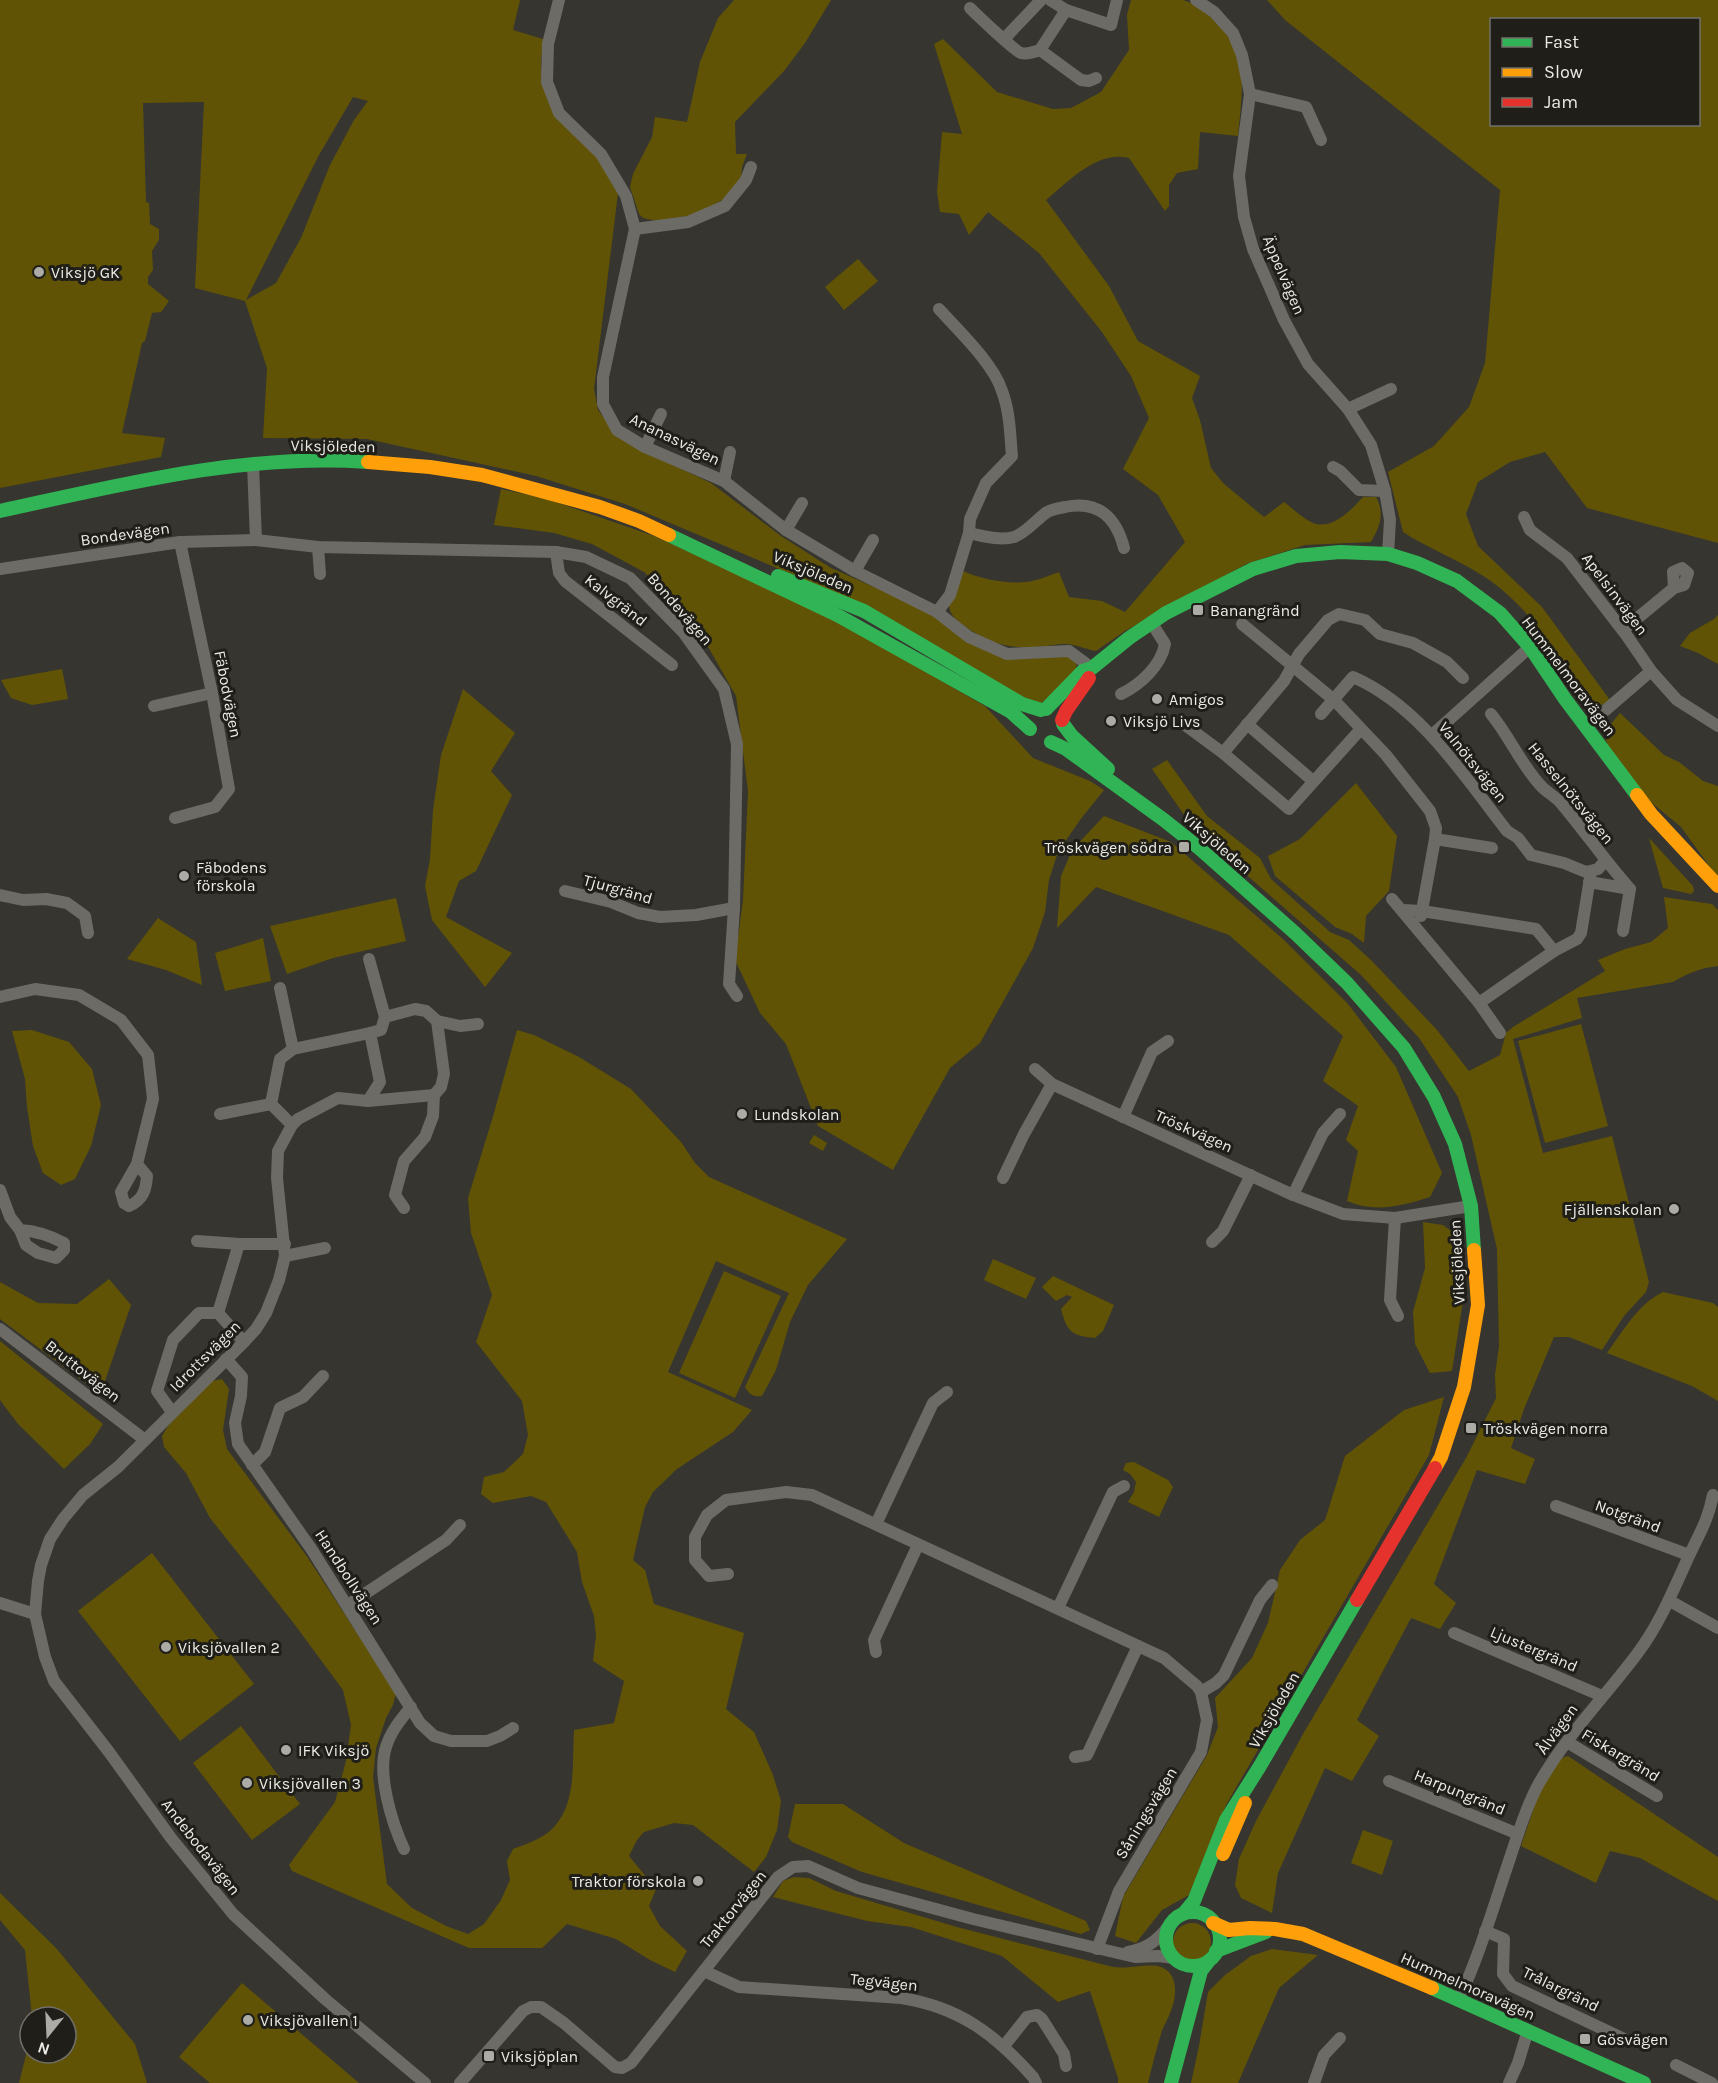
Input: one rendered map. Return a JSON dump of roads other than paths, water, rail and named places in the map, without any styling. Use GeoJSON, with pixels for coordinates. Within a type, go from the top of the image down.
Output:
{"type":"FeatureCollection","features":[{"type":"Feature","properties":{"kind":"main road","name":"Viksjöleden"},"geometry":{"type":"LineString","coordinates":[[0,511],[124,484],[253,464],[335,460],[430,467],[461,472],[542,490],[600,507],[744,561],[864,611],[1022,704],[1043,710]]}},
{"type":"Feature","properties":{"kind":"main road","name":"Viksjöleden"},"geometry":{"type":"LineString","coordinates":[[660,530],[837,615],[1011,712],[1030,729]]}},
{"type":"Feature","properties":{"kind":"main road","name":"Hummelmoravägen"},"geometry":{"type":"LineString","coordinates":[[1043,710],[1083,671],[1092,668],[1150,622],[1253,568],[1296,556],[1340,552],[1388,554],[1417,563],[1458,581],[1500,613],[1530,647],[1651,814],[1718,886]]}},
{"type":"Feature","properties":{"kind":"main road","name":"Hummelmoravägen"},"geometry":{"type":"LineString","coordinates":[[1062,722],[1066,711],[1089,678],[1092,668]]}},
{"type":"Feature","properties":{"kind":"main road"},"geometry":{"type":"LineString","coordinates":[[1043,710],[1056,713],[1062,722],[1060,735],[1051,742],[1040,742],[1031,734],[1032,717],[1043,710]]}},
{"type":"Feature","properties":{"kind":"main road","name":"Viksjöleden"},"geometry":{"type":"LineString","coordinates":[[1062,722],[1072,735],[1164,820]]}},
{"type":"Feature","properties":{"kind":"main road","name":"Viksjöleden"},"geometry":{"type":"LineString","coordinates":[[1051,742],[1066,749],[1199,848],[1347,983],[1404,1048],[1434,1098],[1455,1144],[1471,1206],[1478,1305],[1464,1387],[1441,1456],[1260,1766],[1226,1820],[1194,1901],[1185,1912]]}},
{"type":"Feature","properties":{"kind":"main road","name":"Viksjöleden"},"geometry":{"type":"LineString","coordinates":[[1211,1920],[1206,1904],[1208,1886],[1237,1825],[1260,1766]]}},
{"type":"Feature","properties":{"kind":"main road"},"geometry":{"type":"LineString","coordinates":[[1172,2083],[1201,1971],[1212,1957],[1220,1937],[1211,1920],[1194,1912],[1185,1912],[1175,1917],[1168,1927],[1166,1940],[1169,1951],[1180,1961],[1193,1967],[1212,1957],[1275,1929]]}},
{"type":"Feature","properties":{"kind":"main road","name":"Hummelmoravägen"},"geometry":{"type":"LineString","coordinates":[[1211,1920],[1228,1930],[1275,1929],[1303,1934],[1458,1999],[1644,2083]]}},
{"type":"Feature","properties":{"kind":"main road"},"geometry":{"type":"LineString","coordinates":[[1163,2083],[1187,1977],[1180,1961]]}},
{"type":"Feature","properties":{"kind":"street","name":"Ananasvägen"},"geometry":{"type":"LineString","coordinates":[[559,0],[548,44],[547,82],[560,113],[601,154],[626,196],[635,229],[603,377],[603,404],[617,430],[645,447],[724,481],[786,530],[855,571],[937,612],[969,637],[1007,654],[1070,651],[1092,668]]}},
{"type":"Feature","properties":{"kind":"street"},"geometry":{"type":"LineString","coordinates":[[1005,38],[1041,0]]}},
{"type":"Feature","properties":{"kind":"street"},"geometry":{"type":"LineString","coordinates":[[1050,0],[1066,10],[1111,24],[1117,0]]}},
{"type":"Feature","properties":{"kind":"street","name":"Äppelvägen"},"geometry":{"type":"LineString","coordinates":[[1196,0],[1214,12],[1233,33],[1242,55],[1250,94],[1239,176],[1245,218],[1253,249],[1284,320],[1308,364],[1348,409],[1371,445],[1385,491],[1390,520],[1388,554]]}},
{"type":"Feature","properties":{"kind":"street"},"geometry":{"type":"LineString","coordinates":[[970,8],[1005,38],[1014,50],[1028,54],[1040,50],[1066,10]]}},
{"type":"Feature","properties":{"kind":"street"},"geometry":{"type":"LineString","coordinates":[[1040,50],[1081,80],[1089,81],[1096,78]]}},
{"type":"Feature","properties":{"kind":"street"},"geometry":{"type":"LineString","coordinates":[[1250,94],[1306,107],[1321,140]]}},
{"type":"Feature","properties":{"kind":"street"},"geometry":{"type":"LineString","coordinates":[[635,229],[688,222],[725,206],[746,180],[751,168]]}},
{"type":"Feature","properties":{"kind":"street"},"geometry":{"type":"LineString","coordinates":[[937,612],[950,595],[969,533],[970,519],[986,483],[1012,456],[1008,410],[1002,388],[980,354],[939,309]]}},
{"type":"Feature","properties":{"kind":"street"},"geometry":{"type":"LineString","coordinates":[[1348,409],[1392,389]]}},
{"type":"Feature","properties":{"kind":"street"},"geometry":{"type":"LineString","coordinates":[[645,447],[661,414]]}},
{"type":"Feature","properties":{"kind":"street"},"geometry":{"type":"LineString","coordinates":[[724,481],[730,452]]}},
{"type":"Feature","properties":{"kind":"street"},"geometry":{"type":"LineString","coordinates":[[253,464],[256,540]]}},
{"type":"Feature","properties":{"kind":"street"},"geometry":{"type":"LineString","coordinates":[[1333,467],[1359,490],[1385,491]]}},
{"type":"Feature","properties":{"kind":"street"},"geometry":{"type":"LineString","coordinates":[[786,530],[802,503]]}},
{"type":"Feature","properties":{"kind":"street"},"geometry":{"type":"LineString","coordinates":[[969,533],[990,538],[1015,537],[1050,510],[1079,504],[1095,507],[1110,517],[1120,534],[1124,548]]}},
{"type":"Feature","properties":{"kind":"street","name":"Apelsinvägen"},"geometry":{"type":"LineString","coordinates":[[1524,517],[1530,530],[1567,558],[1623,630],[1651,671],[1677,700],[1718,726]]}},
{"type":"Feature","properties":{"kind":"street","name":"Bondevägen"},"geometry":{"type":"LineString","coordinates":[[0,569],[180,542],[256,540],[318,547],[556,552],[586,557],[630,578],[682,632],[724,689],[737,744],[734,908],[729,984],[737,996]]}},
{"type":"Feature","properties":{"kind":"street"},"geometry":{"type":"LineString","coordinates":[[855,571],[873,540]]}},
{"type":"Feature","properties":{"kind":"street","name":"Fäbodvägen"},"geometry":{"type":"LineString","coordinates":[[175,818],[215,807],[230,789],[180,542]]}},
{"type":"Feature","properties":{"kind":"street"},"geometry":{"type":"LineString","coordinates":[[318,547],[320,574]]}},
{"type":"Feature","properties":{"kind":"street","name":"Kalvgränd"},"geometry":{"type":"LineString","coordinates":[[556,552],[559,573],[565,581],[672,665]]}},
{"type":"Feature","properties":{"kind":"street"},"geometry":{"type":"LineString","coordinates":[[1623,630],[1674,588],[1684,585],[1688,573],[1682,568]]}},
{"type":"Feature","properties":{"kind":"street"},"geometry":{"type":"LineString","coordinates":[[1222,753],[1284,681],[1299,654],[1328,620],[1339,614],[1365,620],[1380,634],[1413,643],[1447,662],[1463,678]]}},
{"type":"Feature","properties":{"kind":"street"},"geometry":{"type":"LineString","coordinates":[[1121,694],[1133,688],[1158,663],[1163,654],[1165,644],[1150,622]]}},
{"type":"Feature","properties":{"kind":"street"},"geometry":{"type":"LineString","coordinates":[[1242,624],[1334,700],[1386,755],[1430,811],[1436,828],[1435,839],[1418,929]]}},
{"type":"Feature","properties":{"kind":"street"},"geometry":{"type":"LineString","coordinates":[[1432,735],[1530,647]]}},
{"type":"Feature","properties":{"kind":"street"},"geometry":{"type":"LineString","coordinates":[[1586,727],[1651,671]]}},
{"type":"Feature","properties":{"kind":"street","name":"Valnötsvägen"},"geometry":{"type":"LineString","coordinates":[[1334,700],[1353,677],[1374,686],[1432,735],[1507,831],[1518,838],[1531,855],[1590,877]]}},
{"type":"Feature","properties":{"kind":"street"},"geometry":{"type":"LineString","coordinates":[[154,706],[212,693]]}},
{"type":"Feature","properties":{"kind":"street"},"geometry":{"type":"LineString","coordinates":[[1321,714],[1334,700]]}},
{"type":"Feature","properties":{"kind":"street","name":"Hasselnötsvägen"},"geometry":{"type":"LineString","coordinates":[[1491,714],[1506,731],[1511,744],[1542,787],[1558,800],[1605,861],[1630,889]]}},
{"type":"Feature","properties":{"kind":"street"},"geometry":{"type":"LineString","coordinates":[[1247,724],[1313,781]]}},
{"type":"Feature","properties":{"kind":"street"},"geometry":{"type":"LineString","coordinates":[[1185,725],[1289,809],[1360,730]]}},
{"type":"Feature","properties":{"kind":"street"},"geometry":{"type":"LineString","coordinates":[[1435,839],[1492,848]]}},
{"type":"Feature","properties":{"kind":"street"},"geometry":{"type":"LineString","coordinates":[[1479,1003],[1554,951],[1576,939],[1581,933],[1590,877],[1605,861]]}},
{"type":"Feature","properties":{"kind":"street"},"geometry":{"type":"LineString","coordinates":[[1590,877],[1630,889],[1623,931]]}},
{"type":"Feature","properties":{"kind":"street","name":"Tjurgränd"},"geometry":{"type":"LineString","coordinates":[[565,891],[611,902],[638,913],[660,917],[696,915],[734,908]]}},
{"type":"Feature","properties":{"kind":"street"},"geometry":{"type":"LineString","coordinates":[[0,895],[23,900],[45,899],[66,903],[85,916],[88,933]]}},
{"type":"Feature","properties":{"kind":"street"},"geometry":{"type":"LineString","coordinates":[[1392,899],[1479,1003],[1500,1033]]}},
{"type":"Feature","properties":{"kind":"street"},"geometry":{"type":"LineString","coordinates":[[1402,910],[1422,911],[1536,929],[1554,951]]}},
{"type":"Feature","properties":{"kind":"street"},"geometry":{"type":"LineString","coordinates":[[271,1104],[280,1059],[293,1049],[381,1030],[385,1017],[369,959]]}},
{"type":"Feature","properties":{"kind":"street"},"geometry":{"type":"LineString","coordinates":[[280,988],[293,1049]]}},
{"type":"Feature","properties":{"kind":"street"},"geometry":{"type":"LineString","coordinates":[[0,997],[35,989],[80,995],[122,1020],[148,1055],[151,1077],[153,1099],[137,1164]]}},
{"type":"Feature","properties":{"kind":"street"},"geometry":{"type":"LineString","coordinates":[[385,1017],[415,1009],[426,1011],[437,1022],[460,1026],[478,1024]]}},
{"type":"Feature","properties":{"kind":"street"},"geometry":{"type":"LineString","coordinates":[[404,1208],[395,1195],[404,1161],[425,1137],[433,1116],[434,1095],[441,1087],[444,1074],[437,1022]]}},
{"type":"Feature","properties":{"kind":"street"},"geometry":{"type":"LineString","coordinates":[[368,1101],[380,1082],[370,1033]]}},
{"type":"Feature","properties":{"kind":"street"},"geometry":{"type":"LineString","coordinates":[[1123,1117],[1152,1052],[1167,1041]]}},
{"type":"Feature","properties":{"kind":"street","name":"Tröskvägen"},"geometry":{"type":"LineString","coordinates":[[1035,1069],[1052,1084],[1293,1195],[1343,1214],[1395,1218],[1471,1206]]}},
{"type":"Feature","properties":{"kind":"street"},"geometry":{"type":"LineString","coordinates":[[1003,1178],[1052,1084]]}},
{"type":"Feature","properties":{"kind":"street","name":"Idrottsvägen"},"geometry":{"type":"LineString","coordinates":[[35,1614],[41,1565],[50,1539],[63,1519],[83,1495],[118,1467],[244,1342],[266,1313],[279,1280],[285,1250],[277,1178],[278,1151],[292,1125],[298,1119],[338,1098],[368,1101],[434,1095]]}},
{"type":"Feature","properties":{"kind":"street"},"geometry":{"type":"LineString","coordinates":[[220,1114],[271,1104]]}},
{"type":"Feature","properties":{"kind":"street"},"geometry":{"type":"LineString","coordinates":[[271,1104],[292,1125]]}},
{"type":"Feature","properties":{"kind":"street"},"geometry":{"type":"LineString","coordinates":[[1293,1195],[1323,1132],[1340,1114]]}},
{"type":"Feature","properties":{"kind":"street"},"geometry":{"type":"LineString","coordinates":[[1212,1242],[1223,1231],[1251,1175]]}},
{"type":"Feature","properties":{"kind":"street"},"geometry":{"type":"LineString","coordinates":[[0,1191],[10,1217],[20,1230]]}},
{"type":"Feature","properties":{"kind":"street"},"geometry":{"type":"LineString","coordinates":[[1395,1218],[1390,1300],[1398,1317]]}},
{"type":"Feature","properties":{"kind":"street"},"geometry":{"type":"LineString","coordinates":[[197,1241],[285,1250],[325,1248]]}},
{"type":"Feature","properties":{"kind":"street"},"geometry":{"type":"LineString","coordinates":[[218,1313],[239,1244]]}},
{"type":"Feature","properties":{"kind":"street"},"geometry":{"type":"LineString","coordinates":[[172,1412],[157,1391],[173,1340],[199,1313],[218,1313],[244,1342]]}},
{"type":"Feature","properties":{"kind":"street","name":"Bruttovägen"},"geometry":{"type":"LineString","coordinates":[[0,1329],[145,1440]]}},
{"type":"Feature","properties":{"kind":"street","name":"Handbollvägen"},"geometry":{"type":"LineString","coordinates":[[226,1359],[242,1377],[236,1423],[238,1444],[348,1605],[420,1723],[434,1736],[451,1741],[487,1741],[513,1728]]}},
{"type":"Feature","properties":{"kind":"street"},"geometry":{"type":"LineString","coordinates":[[252,1465],[265,1452],[280,1408],[303,1397],[323,1376]]}},
{"type":"Feature","properties":{"kind":"street"},"geometry":{"type":"LineString","coordinates":[[876,1524],[933,1403],[947,1392]]}},
{"type":"Feature","properties":{"kind":"street"},"geometry":{"type":"LineString","coordinates":[[1058,1608],[1113,1492],[1124,1486]]}},
{"type":"Feature","properties":{"kind":"street"},"geometry":{"type":"LineString","coordinates":[[728,1574],[709,1576],[695,1560],[695,1537],[707,1515],[726,1500],[786,1492],[812,1495],[1164,1658],[1201,1692],[1224,1675],[1260,1600],[1272,1585]]}},
{"type":"Feature","properties":{"kind":"street","name":"Ålvägen"},"geometry":{"type":"LineString","coordinates":[[1458,1999],[1537,1786],[1567,1742],[1637,1653],[1670,1601],[1709,1515],[1713,1495]]}},
{"type":"Feature","properties":{"kind":"street","name":"Notgränd"},"geometry":{"type":"LineString","coordinates":[[1556,1506],[1689,1555]]}},
{"type":"Feature","properties":{"kind":"street"},"geometry":{"type":"LineString","coordinates":[[348,1605],[447,1540],[460,1525]]}},
{"type":"Feature","properties":{"kind":"street"},"geometry":{"type":"LineString","coordinates":[[876,1652],[874,1640],[918,1545]]}},
{"type":"Feature","properties":{"kind":"street"},"geometry":{"type":"LineString","coordinates":[[1670,1601],[1718,1629]]}},
{"type":"Feature","properties":{"kind":"street"},"geometry":{"type":"LineString","coordinates":[[0,1603],[35,1614]]}},
{"type":"Feature","properties":{"kind":"street","name":"Andebodavägen"},"geometry":{"type":"LineString","coordinates":[[35,1614],[45,1657],[54,1681],[171,1838],[233,1914],[325,1998],[425,2083]]}},
{"type":"Feature","properties":{"kind":"street","name":"Ljustergränd"},"geometry":{"type":"LineString","coordinates":[[1454,1633],[1602,1696]]}},
{"type":"Feature","properties":{"kind":"street"},"geometry":{"type":"LineString","coordinates":[[1076,1757],[1088,1755],[1138,1646]]}},
{"type":"Feature","properties":{"kind":"street","name":"Såningsvägen"},"geometry":{"type":"LineString","coordinates":[[1097,1949],[1119,1891],[1201,1752],[1207,1720],[1201,1692]]}},
{"type":"Feature","properties":{"kind":"street"},"geometry":{"type":"LineString","coordinates":[[404,1849],[396,1832],[384,1781],[383,1760],[396,1725],[411,1707]]}},
{"type":"Feature","properties":{"kind":"street","name":"Fiskargränd"},"geometry":{"type":"LineString","coordinates":[[1567,1742],[1657,1797]]}},
{"type":"Feature","properties":{"kind":"street","name":"Harpungränd"},"geometry":{"type":"LineString","coordinates":[[1389,1781],[1518,1834]]}},
{"type":"Feature","properties":{"kind":"street","name":"Traktorvägen"},"geometry":{"type":"LineString","coordinates":[[460,2083],[523,2011],[531,2007],[541,2007],[564,2023],[615,2067],[622,2068],[631,2063],[778,1877],[793,1867],[808,1866],[858,1888],[973,1919],[1135,1957],[1158,1956],[1180,1961]]}},
{"type":"Feature","properties":{"kind":"street","name":"Traktorvägen"},"geometry":{"type":"LineString","coordinates":[[1121,1953],[1139,1950],[1157,1941],[1168,1927]]}},
{"type":"Feature","properties":{"kind":"street","name":"Trålargränd"},"geometry":{"type":"LineString","coordinates":[[1485,1931],[1504,1939],[1503,1974],[1512,1986],[1624,2039]]}},
{"type":"Feature","properties":{"kind":"street","name":"Tegvägen"},"geometry":{"type":"LineString","coordinates":[[704,1971],[739,1987],[916,2001],[961,2016],[978,2025],[1004,2046],[1036,2083]]}},
{"type":"Feature","properties":{"kind":"street"},"geometry":{"type":"LineString","coordinates":[[1004,2046],[1027,2016],[1037,2015],[1042,2019],[1064,2054],[1066,2066]]}},
{"type":"Feature","properties":{"kind":"street"},"geometry":{"type":"LineString","coordinates":[[1509,2083],[1528,2030]]}},
{"type":"Feature","properties":{"kind":"street"},"geometry":{"type":"LineString","coordinates":[[1314,2083],[1324,2055],[1340,2038]]}},
{"type":"Feature","properties":{"kind":"street"},"geometry":{"type":"LineString","coordinates":[[1676,2065],[1712,2083]]}},
{"type":"Feature","properties":{"kind":"place","name":"Viksjö GK"},"geometry":{"type":"Point","coordinates":[39,272]}},
{"type":"Feature","properties":{"kind":"place","name":"Banangränd"},"geometry":{"type":"Point","coordinates":[1198,610]}},
{"type":"Feature","properties":{"kind":"place","name":"Amigos"},"geometry":{"type":"Point","coordinates":[1157,699]}},
{"type":"Feature","properties":{"kind":"place","name":"Viksjö Livs"},"geometry":{"type":"Point","coordinates":[1111,721]}},
{"type":"Feature","properties":{"kind":"place","name":"Tröskvägen södra"},"geometry":{"type":"Point","coordinates":[1184,847]}},
{"type":"Feature","properties":{"kind":"place","name":"Fäbodens förskola"},"geometry":{"type":"Point","coordinates":[184,876]}},
{"type":"Feature","properties":{"kind":"place","name":"Lundskolan"},"geometry":{"type":"Point","coordinates":[742,1114]}},
{"type":"Feature","properties":{"kind":"place","name":"Fjällenskolan"},"geometry":{"type":"Point","coordinates":[1674,1209]}},
{"type":"Feature","properties":{"kind":"place","name":"Tröskvägen norra"},"geometry":{"type":"Point","coordinates":[1471,1428]}},
{"type":"Feature","properties":{"kind":"place","name":"Viksjövallen 2"},"geometry":{"type":"Point","coordinates":[166,1647]}},
{"type":"Feature","properties":{"kind":"place","name":"IFK Viksjö"},"geometry":{"type":"Point","coordinates":[286,1750]}},
{"type":"Feature","properties":{"kind":"place","name":"Viksjövallen 3"},"geometry":{"type":"Point","coordinates":[247,1783]}},
{"type":"Feature","properties":{"kind":"place","name":"Traktor förskola"},"geometry":{"type":"Point","coordinates":[698,1881]}},
{"type":"Feature","properties":{"kind":"place","name":"Viksjövallen 1"},"geometry":{"type":"Point","coordinates":[248,2020]}},
{"type":"Feature","properties":{"kind":"place","name":"Gösvägen"},"geometry":{"type":"Point","coordinates":[1585,2039]}},
{"type":"Feature","properties":{"kind":"place","name":"Viksjöplan"},"geometry":{"type":"Point","coordinates":[489,2056]}}]}
